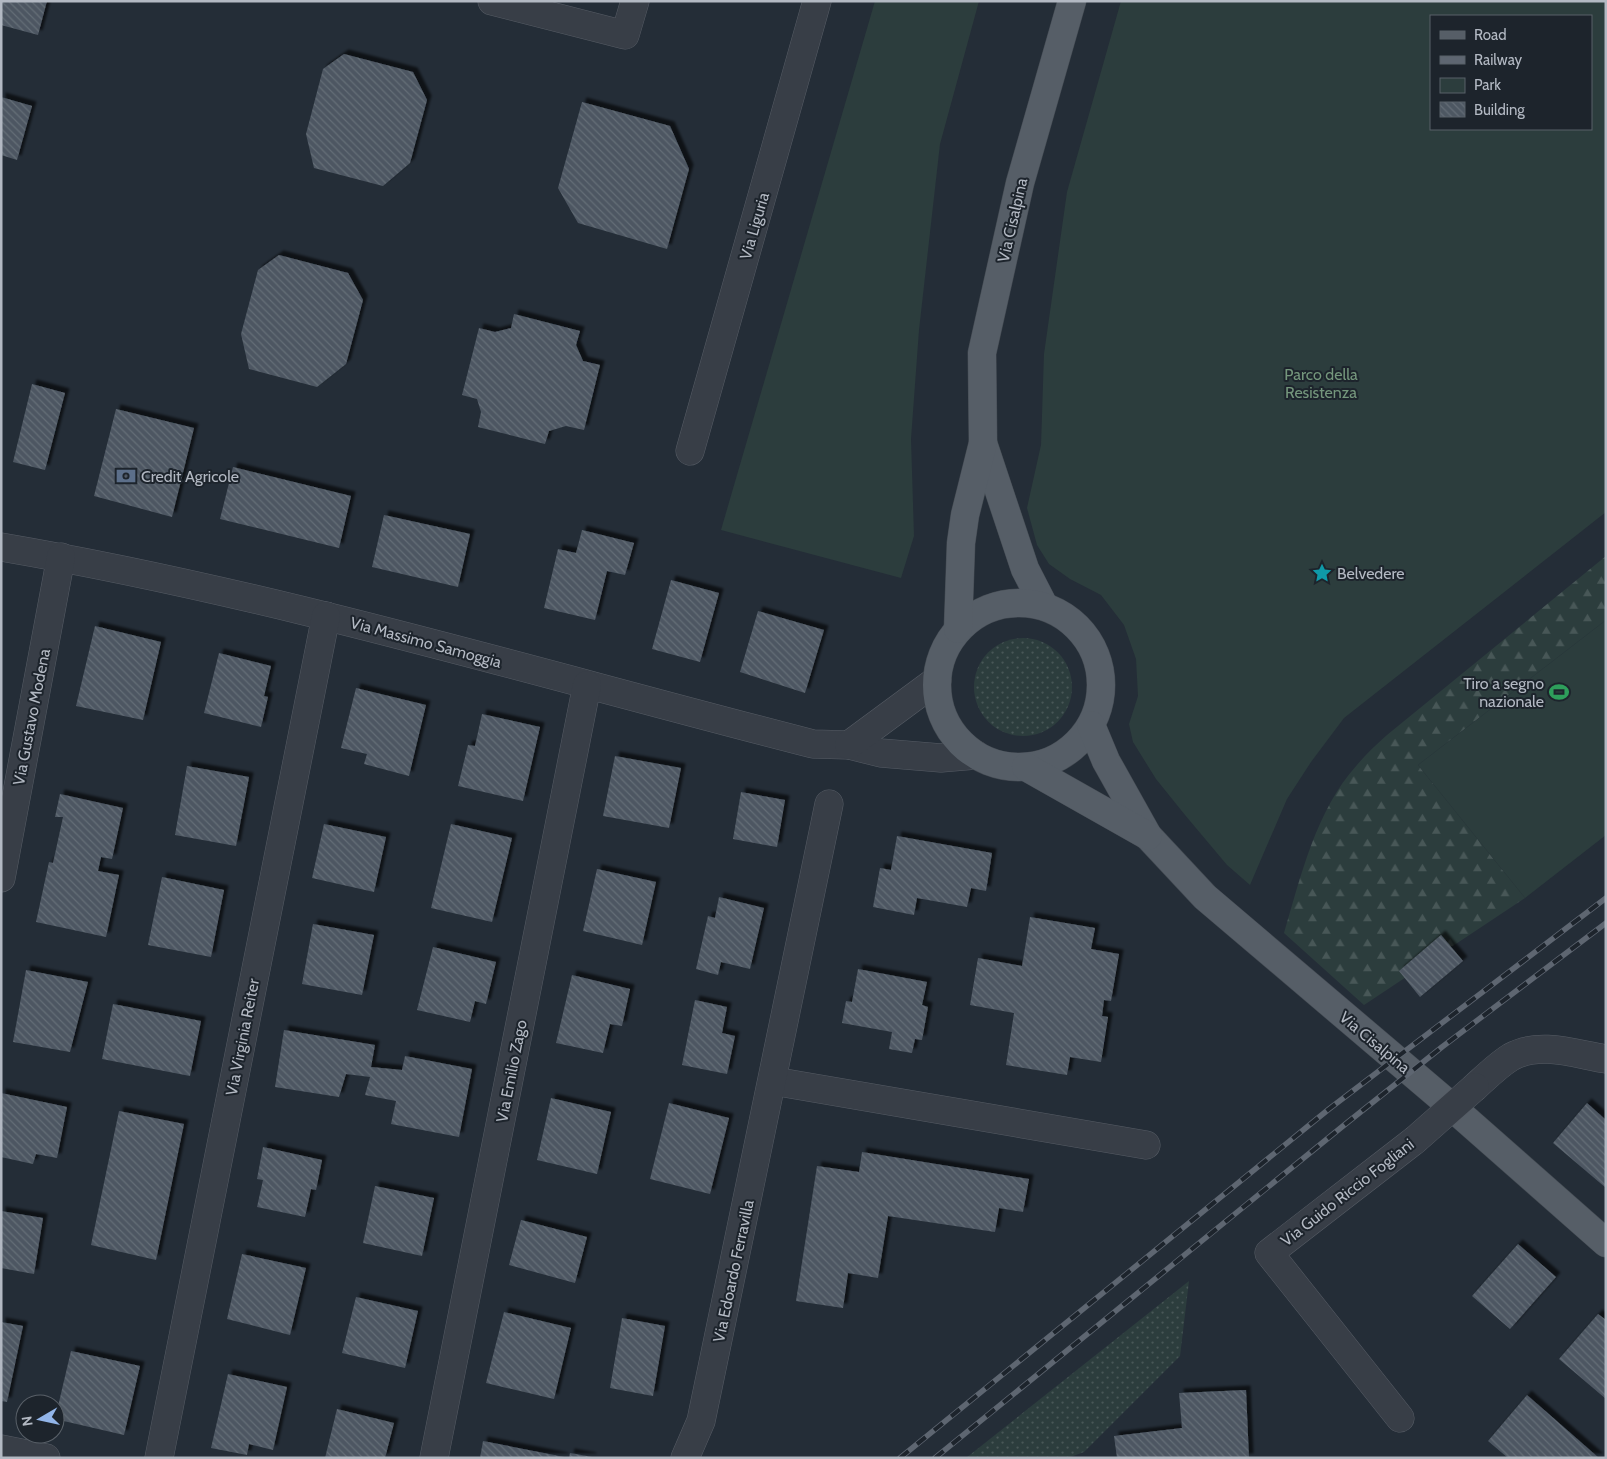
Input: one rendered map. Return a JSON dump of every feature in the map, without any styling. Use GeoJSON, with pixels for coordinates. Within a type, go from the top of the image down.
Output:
{"type":"FeatureCollection","features":[{"type":"Feature","properties":{"kind":"main road","name":"Via Cisalpina"},"geometry":{"type":"LineString","coordinates":[[958,629],[961,543],[965,515],[983,443],[982,353],[1020,183],[1072,1]]}},
{"type":"Feature","properties":{"kind":"main road","name":"Via Cisalpina"},"geometry":{"type":"LineString","coordinates":[[983,443],[1025,569],[1044,606]]}},
{"type":"Feature","properties":{"kind":"main road","name":"Via Cisalpina"},"geometry":{"type":"LineString","coordinates":[[1021,602],[1044,606],[1065,616],[1083,633],[1096,654],[1101,678],[1100,702],[1091,725],[1074,746],[1052,760],[1026,767],[1000,765],[976,755],[959,741],[946,723],[939,702],[937,680],[943,653],[958,629],[976,614],[997,605],[1021,602]]}},
{"type":"Feature","properties":{"kind":"main road","name":"Via Cisalpina"},"geometry":{"type":"LineString","coordinates":[[1091,725],[1106,761],[1148,836],[1206,897],[1445,1101],[1606,1243]]}},
{"type":"Feature","properties":{"kind":"main road","name":"Via Cisalpina"},"geometry":{"type":"LineString","coordinates":[[1026,767],[1148,836]]}},
{"type":"Feature","properties":{"kind":"street"},"geometry":{"type":"LineString","coordinates":[[492,1],[625,35],[635,1]]}},
{"type":"Feature","properties":{"kind":"street","name":"Via Liguria"},"geometry":{"type":"LineString","coordinates":[[690,451],[817,1]]}},
{"type":"Feature","properties":{"kind":"street","name":"Via Massimo Samoggia"},"geometry":{"type":"LineString","coordinates":[[1,547],[61,557],[326,616],[813,744],[849,744],[881,753],[941,758],[976,755]]}},
{"type":"Feature","properties":{"kind":"street","name":"Via Gustavo Modena"},"geometry":{"type":"LineString","coordinates":[[1,878],[61,557]]}},
{"type":"Feature","properties":{"kind":"street","name":"Via Virginia Reiter"},"geometry":{"type":"LineString","coordinates":[[159,1458],[326,616]]}},
{"type":"Feature","properties":{"kind":"street"},"geometry":{"type":"LineString","coordinates":[[849,744],[937,680]]}},
{"type":"Feature","properties":{"kind":"street","name":"Via Emilio Zago"},"geometry":{"type":"LineString","coordinates":[[434,1458],[588,685]]}},
{"type":"Feature","properties":{"kind":"street","name":"Via Edoardo Ferravilla"},"geometry":{"type":"LineString","coordinates":[[685,1458],[701,1422],[829,804]]}},
{"type":"Feature","properties":{"kind":"street","name":"Via Guido Riccio Fogliani"},"geometry":{"type":"LineString","coordinates":[[1400,1418],[1269,1253],[1415,1140],[1506,1061],[1524,1052],[1546,1049],[1606,1059]]}},
{"type":"Feature","properties":{"kind":"street"},"geometry":{"type":"LineString","coordinates":[[773,1081],[1146,1145]]}},
{"type":"Feature","properties":{"kind":"street"},"geometry":{"type":"LineString","coordinates":[[1,1449],[46,1458]]}},
{"type":"Feature","properties":{"kind":"green space"},"geometry":{"type":"Polygon","coordinates":[[[875,1],[979,1],[940,144],[919,330],[911,439],[914,536],[901,578],[721,530],[875,1]]]}},
{"type":"Feature","properties":{"kind":"green space","name":"Parco della Resistenza"},"geometry":{"type":"Polygon","coordinates":[[[1121,1],[1606,1],[1606,512],[1344,718],[1311,762],[1287,799],[1250,885],[1227,865],[1185,815],[1156,779],[1133,742],[1129,724],[1138,696],[1136,659],[1124,625],[1101,595],[1070,579],[1049,564],[1037,545],[1027,508],[1041,445],[1044,354],[1067,192],[1121,1]]]}},
{"type":"Feature","properties":{"kind":"green space"},"geometry":{"type":"Polygon","coordinates":[[[1606,556],[1606,620],[1418,765],[1525,898],[1364,1005],[1284,933],[1311,844],[1331,802],[1357,765],[1387,735],[1606,556]]]}},
{"type":"Feature","properties":{"kind":"green space","name":"Tiro a segno nazionale"},"geometry":{"type":"Polygon","coordinates":[[[1606,620],[1606,835],[1525,898],[1418,765],[1606,620]]]}},
{"type":"Feature","properties":{"kind":"green space"},"geometry":{"type":"Polygon","coordinates":[[[1023,638],[1042,642],[1058,652],[1068,668],[1072,687],[1068,706],[1058,722],[1042,732],[1023,736],[1004,732],[988,722],[978,706],[974,687],[978,668],[988,652],[1004,642],[1023,638]]]}},
{"type":"Feature","properties":{"kind":"green space"},"geometry":{"type":"Polygon","coordinates":[[[1189,1281],[1180,1356],[1084,1452],[1068,1458],[966,1458],[1189,1281]]]}},
{"type":"Feature","properties":{"kind":"building"},"geometry":{"type":"Polygon","coordinates":[[[1,1],[47,1],[38,35],[1,25],[1,1]]]}},
{"type":"Feature","properties":{"kind":"building"},"geometry":{"type":"Polygon","coordinates":[[[344,54],[413,72],[427,100],[410,163],[383,186],[314,168],[306,134],[323,69],[344,54]]]}},
{"type":"Feature","properties":{"kind":"building"},"geometry":{"type":"Polygon","coordinates":[[[1,97],[32,106],[17,160],[1,155],[1,97]]]}},
{"type":"Feature","properties":{"kind":"building"},"geometry":{"type":"Polygon","coordinates":[[[582,102],[670,126],[689,169],[667,249],[578,223],[558,188],[582,102]]]}},
{"type":"Feature","properties":{"kind":"building"},"geometry":{"type":"Polygon","coordinates":[[[279,255],[348,273],[363,300],[346,364],[317,387],[249,369],[241,334],[258,270],[279,255]]]}},
{"type":"Feature","properties":{"kind":"building"},"geometry":{"type":"Polygon","coordinates":[[[514,314],[580,331],[576,345],[583,361],[600,365],[584,430],[566,426],[549,431],[545,444],[478,427],[481,412],[477,399],[462,395],[479,328],[495,332],[511,328],[514,314]]]}},
{"type":"Feature","properties":{"kind":"building"},"geometry":{"type":"Polygon","coordinates":[[[32,384],[65,393],[45,470],[13,462],[32,384]]]}},
{"type":"Feature","properties":{"kind":"building"},"geometry":{"type":"Polygon","coordinates":[[[116,409],[194,428],[172,517],[94,496],[116,409]]]}},
{"type":"Feature","properties":{"kind":"building"},"geometry":{"type":"Polygon","coordinates":[[[233,467],[351,496],[339,548],[220,519],[233,467]]]}},
{"type":"Feature","properties":{"kind":"building"},"geometry":{"type":"Polygon","coordinates":[[[384,515],[470,534],[458,587],[372,567],[384,515]]]}},
{"type":"Feature","properties":{"kind":"building"},"geometry":{"type":"Polygon","coordinates":[[[582,530],[634,543],[625,575],[607,571],[595,620],[544,608],[558,549],[576,553],[582,530]]]}},
{"type":"Feature","properties":{"kind":"building"},"geometry":{"type":"Polygon","coordinates":[[[671,580],[719,593],[700,662],[652,649],[671,580]]]}},
{"type":"Feature","properties":{"kind":"building"},"geometry":{"type":"Polygon","coordinates":[[[758,611],[824,630],[805,693],[740,672],[758,611]]]}},
{"type":"Feature","properties":{"kind":"building"},"geometry":{"type":"Polygon","coordinates":[[[95,626],[161,642],[143,720],[76,706],[95,626]]]}},
{"type":"Feature","properties":{"kind":"building"},"geometry":{"type":"Polygon","coordinates":[[[219,653],[271,666],[264,696],[268,697],[261,727],[204,713],[219,653]]]}},
{"type":"Feature","properties":{"kind":"building"},"geometry":{"type":"Polygon","coordinates":[[[356,688],[426,705],[409,776],[364,764],[367,754],[341,748],[356,688]]]}},
{"type":"Feature","properties":{"kind":"building"},"geometry":{"type":"Polygon","coordinates":[[[482,714],[540,727],[523,801],[458,786],[468,745],[475,746],[482,714]]]}},
{"type":"Feature","properties":{"kind":"building"},"geometry":{"type":"Polygon","coordinates":[[[615,756],[681,768],[669,828],[603,816],[615,756]]]}},
{"type":"Feature","properties":{"kind":"building"},"geometry":{"type":"Polygon","coordinates":[[[187,766],[249,777],[236,846],[175,835],[187,766]]]}},
{"type":"Feature","properties":{"kind":"building"},"geometry":{"type":"Polygon","coordinates":[[[741,792],[785,800],[777,847],[733,839],[741,792]]]}},
{"type":"Feature","properties":{"kind":"building"},"geometry":{"type":"Polygon","coordinates":[[[60,794],[123,808],[112,859],[101,857],[98,871],[119,875],[106,937],[36,922],[49,862],[53,863],[63,817],[55,817],[60,794]]]}},
{"type":"Feature","properties":{"kind":"building"},"geometry":{"type":"Polygon","coordinates":[[[324,824],[386,837],[374,892],[312,878],[324,824]]]}},
{"type":"Feature","properties":{"kind":"building"},"geometry":{"type":"Polygon","coordinates":[[[451,824],[512,838],[492,922],[431,908],[451,824]]]}},
{"type":"Feature","properties":{"kind":"building"},"geometry":{"type":"Polygon","coordinates":[[[897,836],[992,853],[986,891],[971,888],[967,907],[917,898],[914,915],[873,907],[880,868],[891,870],[897,836]]]}},
{"type":"Feature","properties":{"kind":"building"},"geometry":{"type":"Polygon","coordinates":[[[597,869],[656,882],[642,945],[583,931],[597,869]]]}},
{"type":"Feature","properties":{"kind":"building"},"geometry":{"type":"Polygon","coordinates":[[[162,877],[224,890],[211,957],[148,945],[162,877]]]}},
{"type":"Feature","properties":{"kind":"building"},"geometry":{"type":"Polygon","coordinates":[[[719,897],[764,908],[750,969],[721,962],[718,975],[696,969],[708,916],[715,918],[719,897]]]}},
{"type":"Feature","properties":{"kind":"building"},"geometry":{"type":"Polygon","coordinates":[[[1030,917],[1095,928],[1091,949],[1119,954],[1111,1001],[1104,1000],[1102,1016],[1108,1017],[1101,1062],[1070,1057],[1067,1075],[1006,1065],[1014,1013],[970,1005],[978,958],[1022,966],[1030,917]]]}},
{"type":"Feature","properties":{"kind":"building"},"geometry":{"type":"Polygon","coordinates":[[[313,924],[374,935],[362,995],[302,984],[313,924]]]}},
{"type":"Feature","properties":{"kind":"building"},"geometry":{"type":"Polygon","coordinates":[[[1441,935],[1463,961],[1420,997],[1399,971],[1441,935]]]}},
{"type":"Feature","properties":{"kind":"building"},"geometry":{"type":"Polygon","coordinates":[[[433,947],[496,962],[486,1004],[475,1001],[470,1022],[417,1010],[433,947]]]}},
{"type":"Feature","properties":{"kind":"building"},"geometry":{"type":"Polygon","coordinates":[[[858,969],[927,982],[922,1005],[928,1007],[922,1040],[915,1039],[912,1053],[889,1049],[892,1032],[842,1023],[846,1001],[852,1002],[858,969]]]}},
{"type":"Feature","properties":{"kind":"building"},"geometry":{"type":"Polygon","coordinates":[[[26,970],[88,982],[70,1052],[13,1042],[26,970]]]}},
{"type":"Feature","properties":{"kind":"building"},"geometry":{"type":"Polygon","coordinates":[[[572,975],[630,989],[622,1026],[610,1024],[603,1053],[556,1043],[572,975]]]}},
{"type":"Feature","properties":{"kind":"building"},"geometry":{"type":"Polygon","coordinates":[[[695,1000],[727,1007],[722,1033],[735,1036],[727,1074],[682,1065],[695,1000]]]}},
{"type":"Feature","properties":{"kind":"building"},"geometry":{"type":"Polygon","coordinates":[[[113,1004],[201,1021],[190,1076],[102,1059],[113,1004]]]}},
{"type":"Feature","properties":{"kind":"building"},"geometry":{"type":"Polygon","coordinates":[[[284,1030],[375,1045],[371,1067],[402,1070],[405,1056],[472,1069],[459,1137],[391,1124],[396,1101],[365,1095],[370,1077],[346,1074],[339,1097],[275,1087],[284,1030]]]}},
{"type":"Feature","properties":{"kind":"building"},"geometry":{"type":"Polygon","coordinates":[[[1,1093],[67,1107],[57,1158],[36,1154],[33,1164],[1,1157],[1,1093]]]}},
{"type":"Feature","properties":{"kind":"building"},"geometry":{"type":"Polygon","coordinates":[[[551,1098],[611,1112],[597,1174],[537,1160],[551,1098]]]}},
{"type":"Feature","properties":{"kind":"building"},"geometry":{"type":"Polygon","coordinates":[[[669,1103],[729,1118],[710,1194],[650,1179],[669,1103]]]}},
{"type":"Feature","properties":{"kind":"building"},"geometry":{"type":"Polygon","coordinates":[[[1587,1103],[1606,1120],[1606,1188],[1553,1143],[1587,1103]]]}},
{"type":"Feature","properties":{"kind":"building"},"geometry":{"type":"Polygon","coordinates":[[[119,1111],[184,1124],[156,1260],[91,1245],[119,1111]]]}},
{"type":"Feature","properties":{"kind":"building"},"geometry":{"type":"Polygon","coordinates":[[[263,1147],[322,1160],[316,1190],[311,1189],[305,1217],[257,1207],[263,1180],[257,1179],[263,1147]]]}},
{"type":"Feature","properties":{"kind":"building"},"geometry":{"type":"Polygon","coordinates":[[[862,1152],[1029,1179],[1023,1212],[999,1208],[995,1232],[888,1216],[878,1278],[848,1273],[843,1308],[796,1301],[817,1166],[859,1172],[862,1152]]]}},
{"type":"Feature","properties":{"kind":"building"},"geometry":{"type":"Polygon","coordinates":[[[375,1186],[434,1198],[422,1256],[363,1243],[375,1186]]]}},
{"type":"Feature","properties":{"kind":"building"},"geometry":{"type":"Polygon","coordinates":[[[1,1211],[43,1218],[34,1274],[1,1268],[1,1211]]]}},
{"type":"Feature","properties":{"kind":"building"},"geometry":{"type":"Polygon","coordinates":[[[521,1220],[587,1237],[575,1283],[509,1265],[521,1220]]]}},
{"type":"Feature","properties":{"kind":"building"},"geometry":{"type":"Polygon","coordinates":[[[1518,1244],[1556,1277],[1510,1329],[1472,1296],[1518,1244]]]}},
{"type":"Feature","properties":{"kind":"building"},"geometry":{"type":"Polygon","coordinates":[[[242,1254],[306,1268],[290,1335],[227,1319],[242,1254]]]}},
{"type":"Feature","properties":{"kind":"building"},"geometry":{"type":"Polygon","coordinates":[[[356,1297],[418,1311],[405,1368],[342,1353],[356,1297]]]}},
{"type":"Feature","properties":{"kind":"building"},"geometry":{"type":"Polygon","coordinates":[[[504,1312],[571,1328],[554,1399],[486,1383],[504,1312]]]}},
{"type":"Feature","properties":{"kind":"building"},"geometry":{"type":"Polygon","coordinates":[[[1598,1314],[1606,1320],[1606,1399],[1559,1359],[1598,1314]]]}},
{"type":"Feature","properties":{"kind":"building"},"geometry":{"type":"Polygon","coordinates":[[[622,1318],[665,1326],[653,1396],[610,1388],[622,1318]]]}},
{"type":"Feature","properties":{"kind":"building"},"geometry":{"type":"Polygon","coordinates":[[[1,1322],[23,1326],[7,1402],[1,1401],[1,1322]]]}},
{"type":"Feature","properties":{"kind":"building"},"geometry":{"type":"Polygon","coordinates":[[[71,1351],[140,1366],[124,1435],[65,1421],[65,1394],[61,1394],[71,1351]]]}},
{"type":"Feature","properties":{"kind":"building"},"geometry":{"type":"Polygon","coordinates":[[[228,1374],[287,1387],[273,1450],[249,1444],[247,1455],[211,1448],[228,1374]]]}},
{"type":"Feature","properties":{"kind":"building"},"geometry":{"type":"Polygon","coordinates":[[[1246,1390],[1249,1458],[1117,1458],[1114,1436],[1182,1428],[1179,1393],[1246,1390]]]}},
{"type":"Feature","properties":{"kind":"building"},"geometry":{"type":"Polygon","coordinates":[[[1527,1395],[1599,1458],[1508,1458],[1488,1441],[1527,1395]]]}},
{"type":"Feature","properties":{"kind":"building"},"geometry":{"type":"Polygon","coordinates":[[[337,1409],[394,1423],[385,1458],[325,1458],[337,1409]]]}},
{"type":"Feature","properties":{"kind":"building"},"geometry":{"type":"Polygon","coordinates":[[[483,1441],[564,1457],[564,1458],[480,1458],[483,1441]]]}},
{"type":"Feature","properties":{"kind":"building"},"geometry":{"type":"Polygon","coordinates":[[[570,1453],[592,1457],[592,1458],[569,1458],[570,1453]]]}},
{"type":"Feature","properties":{"kind":"railway"},"geometry":{"type":"LineString","coordinates":[[900,1458],[1329,1109],[1606,898]]}},
{"type":"Feature","properties":{"kind":"railway"},"geometry":{"type":"LineString","coordinates":[[935,1458],[1442,1047],[1606,923]]}},
{"type":"Feature","properties":{"kind":"place","name":"Credit Agricole"},"geometry":{"type":"Point","coordinates":[126,476]}},
{"type":"Feature","properties":{"kind":"place","name":"Belvedere"},"geometry":{"type":"Point","coordinates":[1322,573]}},
{"type":"Feature","properties":{"kind":"place","name":"Tiro a segno nazionale"},"geometry":{"type":"Point","coordinates":[1559,692]}}]}
